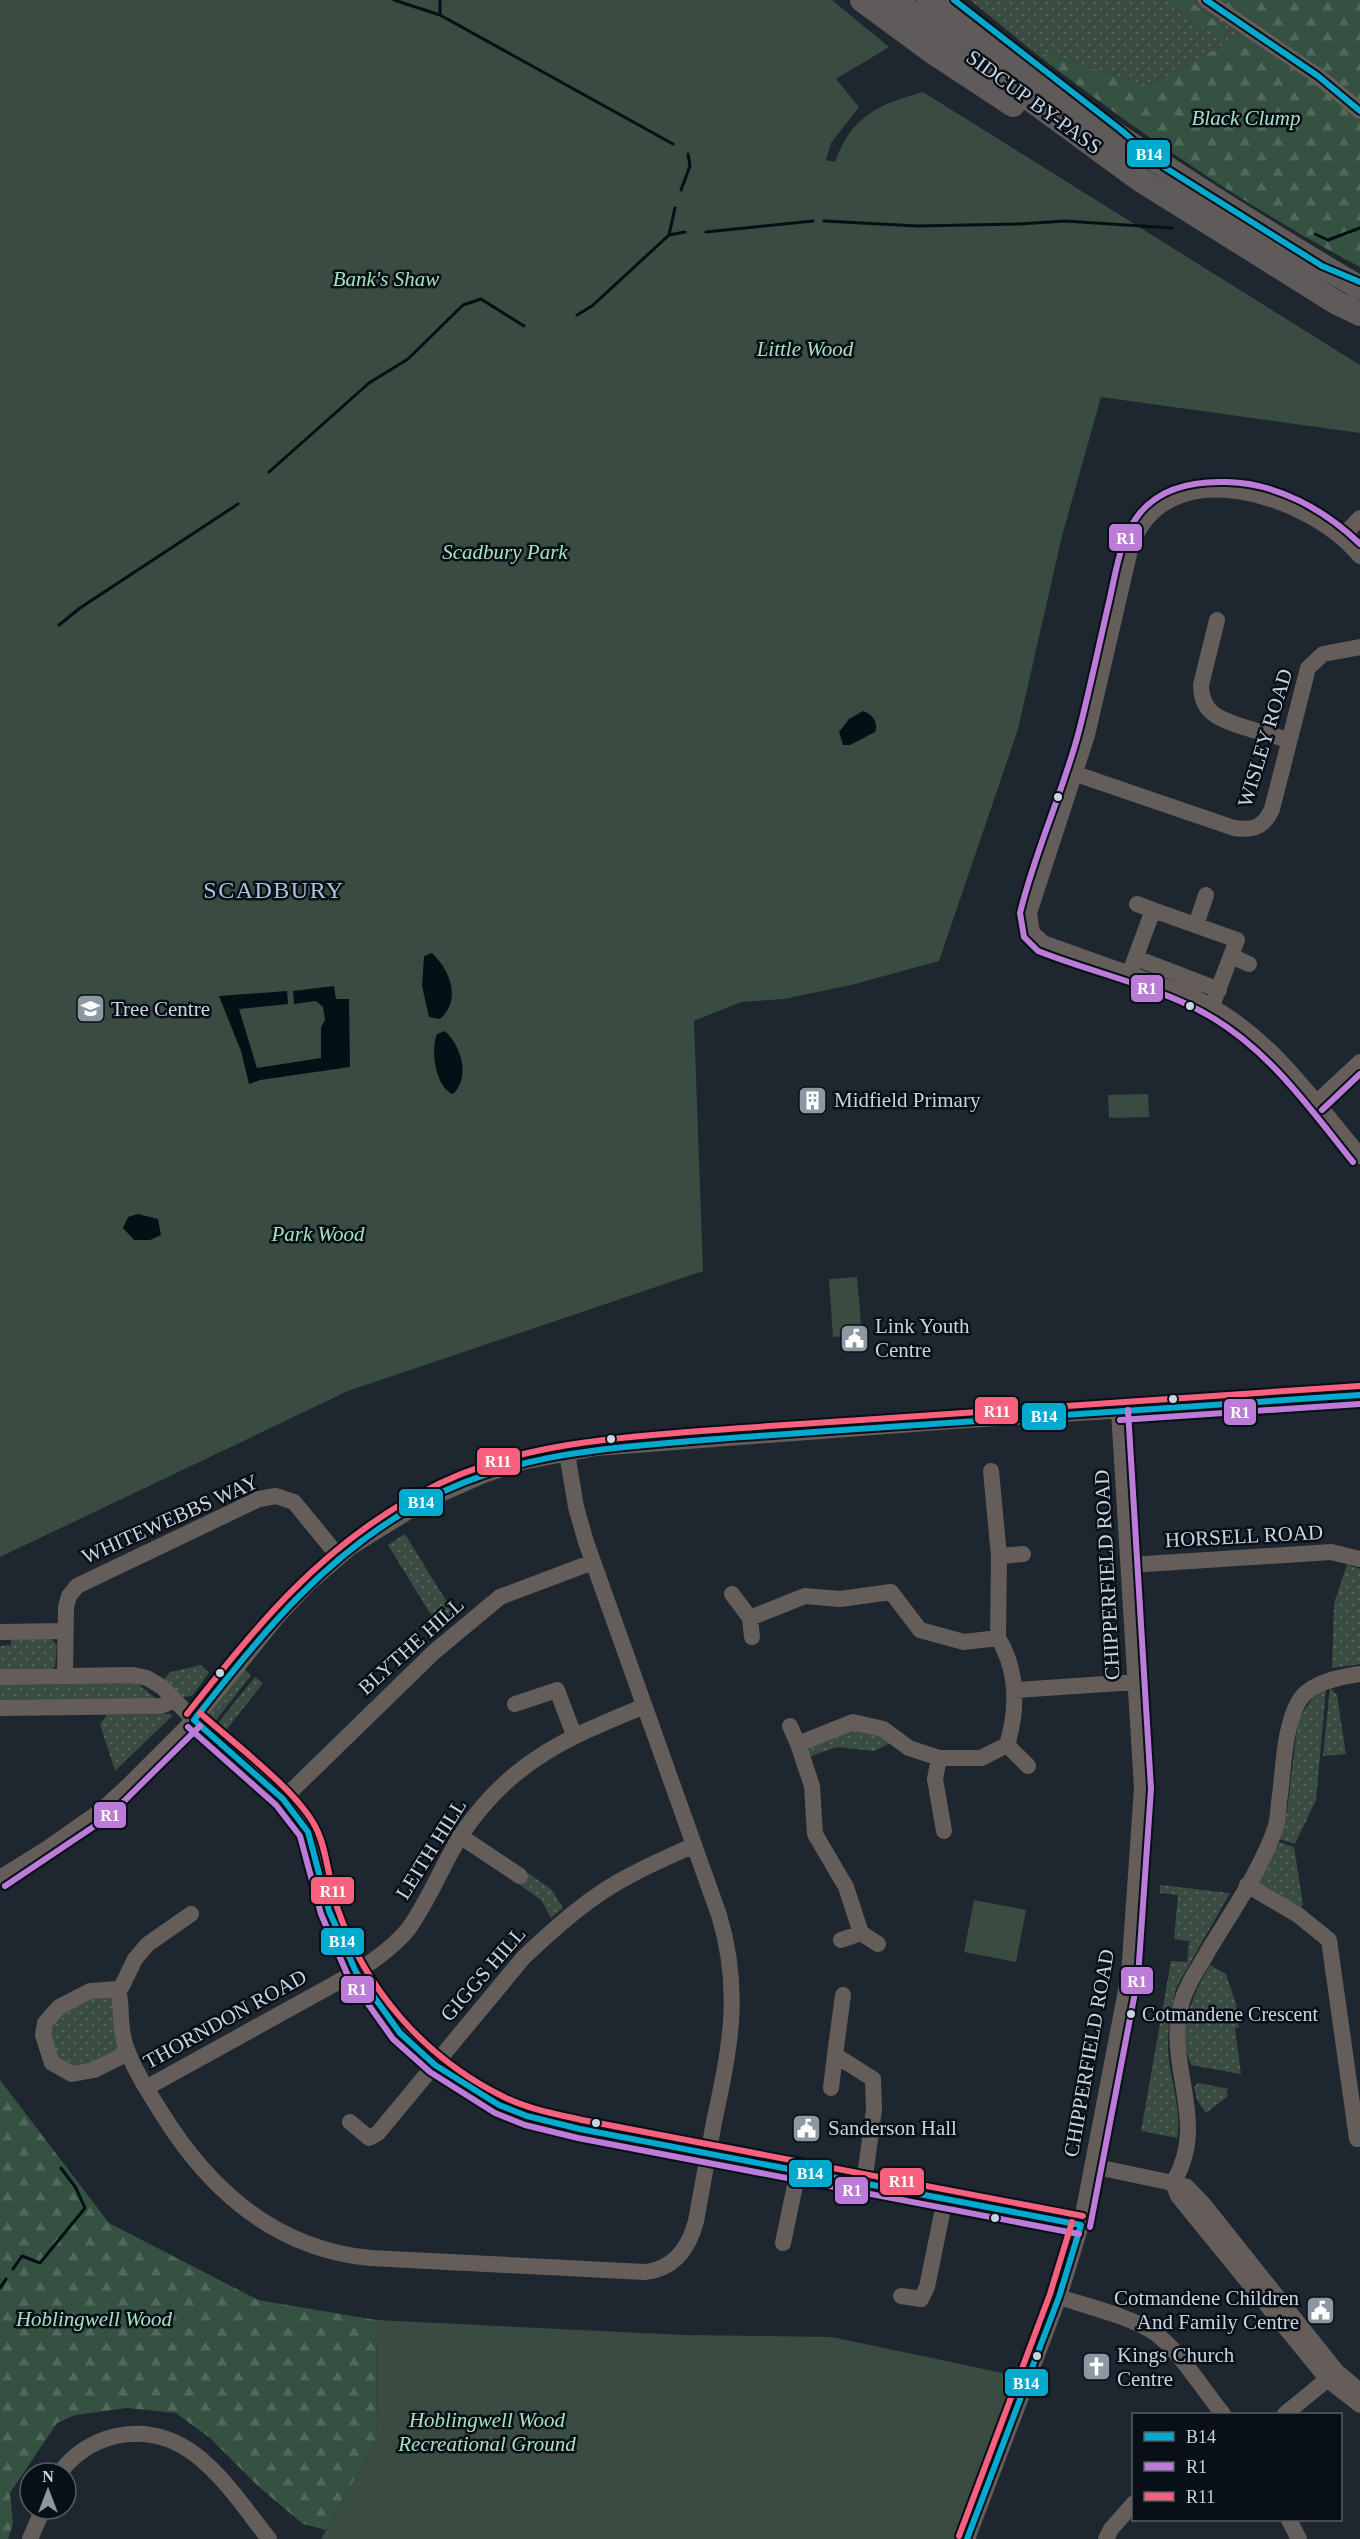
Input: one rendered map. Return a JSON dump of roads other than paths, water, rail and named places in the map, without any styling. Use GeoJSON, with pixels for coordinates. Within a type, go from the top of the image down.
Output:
{"type":"FeatureCollection","features":[{"type":"Feature","properties":{"kind":"highway"},"geometry":{"type":"LineString","coordinates":[[862,0],[934,53],[1070,142],[1139,179]]}},
{"type":"Feature","properties":{"kind":"highway","name":"SIDCUP BY-PASS"},"geometry":{"type":"LineString","coordinates":[[895,0],[1139,179],[1337,303],[1360,314]]}},
{"type":"Feature","properties":{"kind":"highway","name":"SIDCUP BY-PASS"},"geometry":{"type":"LineString","coordinates":[[929,0],[1003,57],[1164,167],[1360,288]]}},
{"type":"Feature","properties":{"kind":"highway"},"geometry":{"type":"LineString","coordinates":[[954,0],[1121,130],[1164,167]]}},
{"type":"Feature","properties":{"kind":"highway"},"geometry":{"type":"LineString","coordinates":[[1322,266],[1360,282]]}},
{"type":"Feature","properties":{"kind":"highway"},"geometry":{"type":"LineString","coordinates":[[1337,303],[1360,319]]}},
{"type":"Feature","properties":{"kind":"street"},"geometry":{"type":"LineString","coordinates":[[1206,0],[1318,76],[1360,111]]}},
{"type":"Feature","properties":{"kind":"street"},"geometry":{"type":"LineString","coordinates":[[1219,990],[1038,940],[1029,924],[1029,913],[1087,735],[1130,550],[1139,528],[1156,508],[1175,497],[1201,490],[1274,499],[1305,512],[1342,537],[1360,556]]}},
{"type":"Feature","properties":{"kind":"street"},"geometry":{"type":"LineString","coordinates":[[1342,537],[1360,518]]}},
{"type":"Feature","properties":{"kind":"street"},"geometry":{"type":"LineString","coordinates":[[1216,620],[1201,685],[1201,693],[1208,708],[1223,718],[1289,740]]}},
{"type":"Feature","properties":{"kind":"street","name":"WISLEY ROAD"},"geometry":{"type":"LineString","coordinates":[[1076,774],[1234,828],[1247,830],[1258,827],[1267,820],[1272,809],[1308,668],[1323,654],[1360,648]]}},
{"type":"Feature","properties":{"kind":"street"},"geometry":{"type":"LineString","coordinates":[[1196,925],[1206,895]]}},
{"type":"Feature","properties":{"kind":"street"},"geometry":{"type":"LineString","coordinates":[[1137,904],[1237,940],[1212,1006]]}},
{"type":"Feature","properties":{"kind":"street"},"geometry":{"type":"LineString","coordinates":[[1133,965],[1154,910]]}},
{"type":"Feature","properties":{"kind":"street"},"geometry":{"type":"LineString","coordinates":[[1231,956],[1249,964]]}},
{"type":"Feature","properties":{"kind":"street"},"geometry":{"type":"LineString","coordinates":[[1133,965],[1212,1006],[1259,1040],[1360,1156]]}},
{"type":"Feature","properties":{"kind":"street"},"geometry":{"type":"LineString","coordinates":[[1316,1103],[1360,1062]]}},
{"type":"Feature","properties":{"kind":"street"},"geometry":{"type":"LineString","coordinates":[[0,1878],[102,1810],[194,1720],[278,1616],[339,1557],[398,1516],[452,1488],[522,1462],[567,1453],[665,1443],[1360,1395]]}},
{"type":"Feature","properties":{"kind":"street","name":"CHIPPERFIELD ROAD"},"geometry":{"type":"LineString","coordinates":[[967,2539],[1059,2296],[1081,2225],[1129,1975],[1142,1788],[1119,1411]]}},
{"type":"Feature","properties":{"kind":"street"},"geometry":{"type":"LineString","coordinates":[[118,1989],[120,2022],[128,2053],[146,2088],[195,2162],[219,2188],[244,2209],[280,2231],[305,2242],[360,2257],[654,2271],[668,2265],[679,2256],[692,2238],[731,2033],[732,1990],[723,1930],[593,1562],[576,1507],[567,1453]]}},
{"type":"Feature","properties":{"kind":"street"},"geometry":{"type":"LineString","coordinates":[[798,1744],[853,1722],[883,1730],[909,1748],[939,1758],[981,1758],[1007,1744],[1014,1721],[1015,1690],[1008,1655],[998,1638],[999,1556],[991,1471]]}},
{"type":"Feature","properties":{"kind":"street","name":"WHITEWEBBS WAY"},"geometry":{"type":"LineString","coordinates":[[65,1676],[64,1631],[67,1601],[72,1591],[82,1582],[264,1497],[282,1497],[294,1502],[339,1557]]}},
{"type":"Feature","properties":{"kind":"street","name":"HORSELL ROAD"},"geometry":{"type":"LineString","coordinates":[[1130,1565],[1331,1552],[1360,1559]]}},
{"type":"Feature","properties":{"kind":"street"},"geometry":{"type":"LineString","coordinates":[[999,1556],[1023,1554]]}},
{"type":"Feature","properties":{"kind":"street","name":"BLYTHE HILL"},"geometry":{"type":"LineString","coordinates":[[283,1799],[434,1652],[500,1597],[593,1562]]}},
{"type":"Feature","properties":{"kind":"street"},"geometry":{"type":"LineString","coordinates":[[750,1618],[804,1596],[840,1599],[891,1592],[920,1630],[964,1642],[998,1638]]}},
{"type":"Feature","properties":{"kind":"street"},"geometry":{"type":"LineString","coordinates":[[732,1594],[750,1618],[752,1637]]}},
{"type":"Feature","properties":{"kind":"street"},"geometry":{"type":"LineString","coordinates":[[0,1632],[64,1631]]}},
{"type":"Feature","properties":{"kind":"street"},"geometry":{"type":"LineString","coordinates":[[1173,2183],[1181,2169],[1189,2129],[1189,2114],[1178,2052],[1181,2005],[1190,1983],[1247,1886],[1276,1827],[1290,1722],[1300,1698],[1329,1681],[1360,1674]]}},
{"type":"Feature","properties":{"kind":"street"},"geometry":{"type":"LineString","coordinates":[[0,1677],[140,1676],[155,1682],[283,1799],[308,1832],[329,1911],[356,1972],[400,2033],[435,2065],[499,2105],[527,2116],[1081,2225]]}},
{"type":"Feature","properties":{"kind":"street"},"geometry":{"type":"LineString","coordinates":[[1015,1690],[1136,1682]]}},
{"type":"Feature","properties":{"kind":"street"},"geometry":{"type":"LineString","coordinates":[[515,1704],[557,1690],[574,1735]]}},
{"type":"Feature","properties":{"kind":"street"},"geometry":{"type":"LineString","coordinates":[[0,1708],[161,1706],[175,1700]]}},
{"type":"Feature","properties":{"kind":"street","name":"LEITH HILL"},"geometry":{"type":"LineString","coordinates":[[356,1972],[382,1955],[408,1929],[460,1836],[474,1816],[507,1781],[537,1757],[574,1735],[644,1706]]}},
{"type":"Feature","properties":{"kind":"street"},"geometry":{"type":"LineString","coordinates":[[790,1726],[812,1785],[815,1834],[846,1887],[861,1933],[878,1944]]}},
{"type":"Feature","properties":{"kind":"street"},"geometry":{"type":"LineString","coordinates":[[1007,1744],[1028,1766]]}},
{"type":"Feature","properties":{"kind":"street"},"geometry":{"type":"LineString","coordinates":[[939,1758],[935,1779],[944,1831]]}},
{"type":"Feature","properties":{"kind":"street"},"geometry":{"type":"LineString","coordinates":[[460,1836],[520,1876]]}},
{"type":"Feature","properties":{"kind":"street","name":"GIGGS HILL"},"geometry":{"type":"LineString","coordinates":[[350,2122],[369,2138],[378,2133],[524,1956],[569,1917],[629,1875],[694,1845]]}},
{"type":"Feature","properties":{"kind":"street"},"geometry":{"type":"LineString","coordinates":[[1247,1886],[1299,1915],[1329,1940],[1357,2139]]}},
{"type":"Feature","properties":{"kind":"street"},"geometry":{"type":"LineString","coordinates":[[128,2053],[94,2070],[72,2074],[52,2063],[43,2035],[45,2023],[59,2007],[90,1991],[118,1989],[124,1984],[135,1959],[148,1944],[191,1914]]}},
{"type":"Feature","properties":{"kind":"street"},"geometry":{"type":"LineString","coordinates":[[841,1940],[861,1933]]}},
{"type":"Feature","properties":{"kind":"street","name":"THORNDON ROAD"},"geometry":{"type":"LineString","coordinates":[[146,2088],[356,1972]]}},
{"type":"Feature","properties":{"kind":"street"},"geometry":{"type":"LineString","coordinates":[[831,2088],[843,1995]]}},
{"type":"Feature","properties":{"kind":"street"},"geometry":{"type":"LineString","coordinates":[[835,2055],[873,2079],[874,2110],[864,2183]]}},
{"type":"Feature","properties":{"kind":"street"},"geometry":{"type":"LineString","coordinates":[[1092,2166],[1173,2183]]}},
{"type":"Feature","properties":{"kind":"street"},"geometry":{"type":"LineString","coordinates":[[790,2234],[798,2171]]}},
{"type":"Feature","properties":{"kind":"street"},"geometry":{"type":"LineString","coordinates":[[1173,2183],[1178,2196],[1332,2376],[1360,2405]]}},
{"type":"Feature","properties":{"kind":"street"},"geometry":{"type":"LineString","coordinates":[[901,2296],[921,2298],[927,2287],[945,2199]]}},
{"type":"Feature","properties":{"kind":"street"},"geometry":{"type":"LineString","coordinates":[[1059,2296],[1142,2326],[1156,2334],[1169,2346],[1221,2413]]}},
{"type":"Feature","properties":{"kind":"street"},"geometry":{"type":"LineString","coordinates":[[1332,2376],[1360,2391]]}},
{"type":"Feature","properties":{"kind":"street"},"geometry":{"type":"LineString","coordinates":[[1287,2413],[1332,2376]]}},
{"type":"Feature","properties":{"kind":"street"},"geometry":{"type":"LineString","coordinates":[[71,2461],[76,2455],[106,2438],[130,2433],[153,2434],[175,2440],[211,2467],[269,2539]]}},
{"type":"Feature","properties":{"kind":"street"},"geometry":{"type":"LineString","coordinates":[[1106,2539],[1111,2529],[1132,2505]]}},
{"type":"Feature","properties":{"kind":"street"},"geometry":{"type":"LineString","coordinates":[[30,2539],[38,2521]]}},
{"type":"Feature","properties":{"kind":"street"},"geometry":{"type":"LineString","coordinates":[[1290,2521],[1299,2539]]}},
{"type":"Feature","properties":{"kind":"waterway"},"geometry":{"type":"LineString","coordinates":[[394,0],[440,15]]}},
{"type":"Feature","properties":{"kind":"waterway"},"geometry":{"type":"LineString","coordinates":[[440,0],[440,15],[673,144]]}},
{"type":"Feature","properties":{"kind":"waterway"},"geometry":{"type":"LineString","coordinates":[[681,190],[690,166],[688,154]]}},
{"type":"Feature","properties":{"kind":"waterway"},"geometry":{"type":"LineString","coordinates":[[669,235],[675,208]]}},
{"type":"Feature","properties":{"kind":"waterway"},"geometry":{"type":"LineString","coordinates":[[706,232],[813,221]]}},
{"type":"Feature","properties":{"kind":"waterway"},"geometry":{"type":"LineString","coordinates":[[824,221],[918,226],[1065,221],[1172,228]]}},
{"type":"Feature","properties":{"kind":"waterway"},"geometry":{"type":"LineString","coordinates":[[1315,234],[1328,240],[1360,228]]}},
{"type":"Feature","properties":{"kind":"waterway"},"geometry":{"type":"LineString","coordinates":[[577,315],[592,306],[669,235],[685,232]]}},
{"type":"Feature","properties":{"kind":"waterway"},"geometry":{"type":"LineString","coordinates":[[269,472],[369,383],[408,359],[463,305],[481,299],[524,326]]}},
{"type":"Feature","properties":{"kind":"waterway"},"geometry":{"type":"LineString","coordinates":[[59,625],[80,608],[238,504]]}},
{"type":"Feature","properties":{"kind":"waterway"},"geometry":{"type":"LineString","coordinates":[[13,2269],[22,2256],[40,2263],[85,2208],[76,2188],[61,2168]]}},
{"type":"Feature","properties":{"kind":"waterway"},"geometry":{"type":"LineString","coordinates":[[0,2288],[6,2279]]}},
{"type":"Feature","properties":{"kind":"place","name":"Tree Centre"},"geometry":{"type":"Point","coordinates":[90,1009]}},
{"type":"Feature","properties":{"kind":"place","name":"Midfield Primary"},"geometry":{"type":"Point","coordinates":[813,1100]}},
{"type":"Feature","properties":{"kind":"place","name":"Link Youth Centre"},"geometry":{"type":"Point","coordinates":[854,1338]}},
{"type":"Feature","properties":{"kind":"place","name":"Cotmandene Crescent"},"geometry":{"type":"Point","coordinates":[1131,2014]}},
{"type":"Feature","properties":{"kind":"place","name":"Sanderson Hall"},"geometry":{"type":"Point","coordinates":[807,2128]}},
{"type":"Feature","properties":{"kind":"place","name":"Cotmandene Children And Family Centre"},"geometry":{"type":"Point","coordinates":[1320,2310]}},
{"type":"Feature","properties":{"kind":"place","name":"Kings Church Centre"},"geometry":{"type":"Point","coordinates":[1096,2367]}},
{"type":"Feature","properties":{"kind":"district","name":"SCADBURY"},"geometry":{"type":"Point","coordinates":[274,890]}},
{"type":"Feature","properties":{"kind":"park label","name":"Black Clump"},"geometry":{"type":"Point","coordinates":[1246,118]}},
{"type":"Feature","properties":{"kind":"park label","name":"Bank's Shaw"},"geometry":{"type":"Point","coordinates":[386,279]}},
{"type":"Feature","properties":{"kind":"park label","name":"Little Wood"},"geometry":{"type":"Point","coordinates":[805,349]}},
{"type":"Feature","properties":{"kind":"park label","name":"Scadbury Park"},"geometry":{"type":"Point","coordinates":[505,552]}},
{"type":"Feature","properties":{"kind":"park label","name":"Park Wood"},"geometry":{"type":"Point","coordinates":[318,1234]}},
{"type":"Feature","properties":{"kind":"park label","name":"Hoblingwell Wood"},"geometry":{"type":"Point","coordinates":[94,2319]}},
{"type":"Feature","properties":{"kind":"park label","name":"Hoblingwell Wood Recreational Ground"},"geometry":{"type":"Point","coordinates":[487,2432]}}]}
